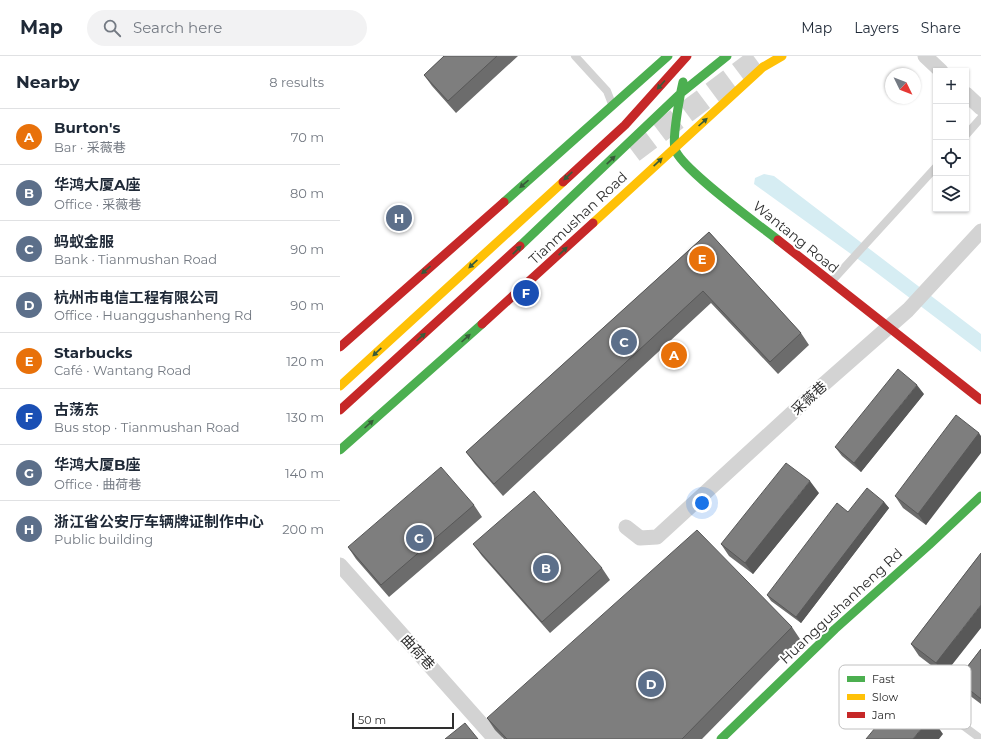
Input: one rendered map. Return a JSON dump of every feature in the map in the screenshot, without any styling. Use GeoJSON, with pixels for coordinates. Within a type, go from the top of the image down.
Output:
{"type":"FeatureCollection","features":[{"type":"Feature","properties":{"kind":"main road"},"geometry":{"type":"LineString","coordinates":[[340,347],[668,56]]}},
{"type":"Feature","properties":{"kind":"main road"},"geometry":{"type":"LineString","coordinates":[[674,148],[681,93],[688,56]]}},
{"type":"Feature","properties":{"kind":"main road"},"geometry":{"type":"LineString","coordinates":[[340,386],[625,125],[688,56]]}},
{"type":"Feature","properties":{"kind":"main road","name":"Tianmushan Road"},"geometry":{"type":"LineString","coordinates":[[340,410],[497,268],[681,93],[728,56]]}},
{"type":"Feature","properties":{"kind":"main road","name":"Tianmushan Road"},"geometry":{"type":"LineString","coordinates":[[340,450],[520,290],[763,67],[782,56]]}},
{"type":"Feature","properties":{"kind":"main road","name":"Wantang Road"},"geometry":{"type":"LineString","coordinates":[[674,148],[684,163],[699,178],[981,400]]}},
{"type":"Feature","properties":{"kind":"main road","name":"Huanggushanheng Rd"},"geometry":{"type":"LineString","coordinates":[[732,736],[834,629],[929,545],[981,496]]}},
{"type":"Feature","properties":{"kind":"street"},"geometry":{"type":"LineString","coordinates":[[925,56],[938,68]]}},
{"type":"Feature","properties":{"kind":"street"},"geometry":{"type":"LineString","coordinates":[[969,97],[981,108]]}},
{"type":"Feature","properties":{"kind":"street","name":"采薇巷"},"geometry":{"type":"LineString","coordinates":[[626,527],[640,538],[658,536],[816,391],[914,304],[981,231]]}},
{"type":"Feature","properties":{"kind":"street","name":"曲荷巷"},"geometry":{"type":"LineString","coordinates":[[340,565],[495,739]]}},
{"type":"Feature","properties":{"kind":"lane"},"geometry":{"type":"LineString","coordinates":[[575,56],[607,91],[612,106]]}},
{"type":"Feature","properties":{"kind":"lane"},"geometry":{"type":"LineString","coordinates":[[969,131],[981,118]]}},
{"type":"Feature","properties":{"kind":"lane"},"geometry":{"type":"LineString","coordinates":[[831,282],[933,170]]}},
{"type":"Feature","properties":{"kind":"lane"},"geometry":{"type":"LineString","coordinates":[[968,729],[981,739]]}},
{"type":"Feature","properties":{"kind":"water"},"geometry":{"type":"Polygon","coordinates":[[[764,174],[774,176],[981,334],[981,352],[869,267],[754,184],[755,178],[764,174]]]}},
{"type":"Feature","properties":{"kind":"building"},"geometry":{"type":"Polygon","coordinates":[[[444,56],[497,56],[448,101],[424,75],[444,56]]]}},
{"type":"Feature","properties":{"kind":"building"},"geometry":{"type":"Polygon","coordinates":[[[709,232],[801,333],[770,362],[703,291],[494,484],[466,452],[709,232]]]}},
{"type":"Feature","properties":{"kind":"building"},"geometry":{"type":"Polygon","coordinates":[[[898,369],[917,385],[854,463],[835,447],[898,369]]]}},
{"type":"Feature","properties":{"kind":"building"},"geometry":{"type":"Polygon","coordinates":[[[956,415],[979,433],[918,514],[895,496],[956,415]]]}},
{"type":"Feature","properties":{"kind":"building"},"geometry":{"type":"Polygon","coordinates":[[[786,463],[810,481],[745,563],[721,544],[786,463]]]}},
{"type":"Feature","properties":{"kind":"building"},"geometry":{"type":"Polygon","coordinates":[[[441,467],[474,505],[381,585],[348,547],[441,467]]]}},
{"type":"Feature","properties":{"kind":"building"},"geometry":{"type":"Polygon","coordinates":[[[867,488],[884,502],[796,617],[767,595],[837,503],[848,512],[867,488]]]}},
{"type":"Feature","properties":{"kind":"building"},"geometry":{"type":"Polygon","coordinates":[[[534,491],[602,568],[542,622],[473,544],[534,491]]]}},
{"type":"Feature","properties":{"kind":"building"},"geometry":{"type":"Polygon","coordinates":[[[697,530],[792,627],[682,739],[507,739],[487,718],[697,530]]]}},
{"type":"Feature","properties":{"kind":"building"},"geometry":{"type":"Polygon","coordinates":[[[981,553],[981,605],[936,663],[911,644],[981,553]]]}},
{"type":"Feature","properties":{"kind":"building"},"geometry":{"type":"Polygon","coordinates":[[[981,649],[981,699],[971,691],[971,665],[969,665],[981,649]]]}},
{"type":"Feature","properties":{"kind":"building"},"geometry":{"type":"Polygon","coordinates":[[[465,723],[478,739],[445,739],[465,723]]]}},
{"type":"Feature","properties":{"kind":"building"},"geometry":{"type":"Polygon","coordinates":[[[874,729],[921,729],[913,739],[866,739],[874,729]]]}},
{"type":"Feature","properties":{"kind":"tunnel"},"geometry":{"type":"LineString","coordinates":[[633,152],[761,56]]}},
{"type":"Feature","properties":{"kind":"traffic: fast"},"geometry":{"type":"LineString","coordinates":[[504,202],[668,56]]}},
{"type":"Feature","properties":{"kind":"traffic: fast"},"geometry":{"type":"LineString","coordinates":[[520,246],[681,93],[727,56]]}},
{"type":"Feature","properties":{"kind":"traffic: fast"},"geometry":{"type":"LineString","coordinates":[[683,82],[674,143],[675,149],[680,158],[738,210],[778,240]]}},
{"type":"Feature","properties":{"kind":"traffic: fast"},"geometry":{"type":"LineString","coordinates":[[340,450],[482,324]]}},
{"type":"Feature","properties":{"kind":"traffic: fast"},"geometry":{"type":"LineString","coordinates":[[721,739],[835,629],[929,545],[981,496]]}},
{"type":"Feature","properties":{"kind":"traffic: slow"},"geometry":{"type":"LineString","coordinates":[[593,223],[763,67],[782,56]]}},
{"type":"Feature","properties":{"kind":"traffic: slow"},"geometry":{"type":"LineString","coordinates":[[340,386],[563,182]]}},
{"type":"Feature","properties":{"kind":"traffic: jam"},"geometry":{"type":"LineString","coordinates":[[563,182],[625,125],[687,56]]}},
{"type":"Feature","properties":{"kind":"traffic: jam"},"geometry":{"type":"LineString","coordinates":[[340,347],[504,202]]}},
{"type":"Feature","properties":{"kind":"traffic: jam"},"geometry":{"type":"LineString","coordinates":[[482,324],[593,223]]}},
{"type":"Feature","properties":{"kind":"traffic: jam"},"geometry":{"type":"LineString","coordinates":[[778,240],[981,400]]}},
{"type":"Feature","properties":{"kind":"traffic: jam"},"geometry":{"type":"LineString","coordinates":[[340,410],[520,246]]}},
{"type":"Feature","properties":{"kind":"place","name":"浙江省公安厅车辆牌证制作中心"},"geometry":{"type":"Point","coordinates":[399,218]}},
{"type":"Feature","properties":{"kind":"place","name":"Starbucks"},"geometry":{"type":"Point","coordinates":[702,259]}},
{"type":"Feature","properties":{"kind":"place","name":"古荡东"},"geometry":{"type":"Point","coordinates":[526,293]}},
{"type":"Feature","properties":{"kind":"place","name":"蚂蚁金服"},"geometry":{"type":"Point","coordinates":[624,342]}},
{"type":"Feature","properties":{"kind":"place","name":"Burton's"},"geometry":{"type":"Point","coordinates":[674,355]}},
{"type":"Feature","properties":{"kind":"place","name":"华鸿大厦B座"},"geometry":{"type":"Point","coordinates":[419,538]}},
{"type":"Feature","properties":{"kind":"place","name":"华鸿大厦A座"},"geometry":{"type":"Point","coordinates":[546,568]}},
{"type":"Feature","properties":{"kind":"place","name":"杭州市电信工程有限公司"},"geometry":{"type":"Point","coordinates":[651,684]}}]}
